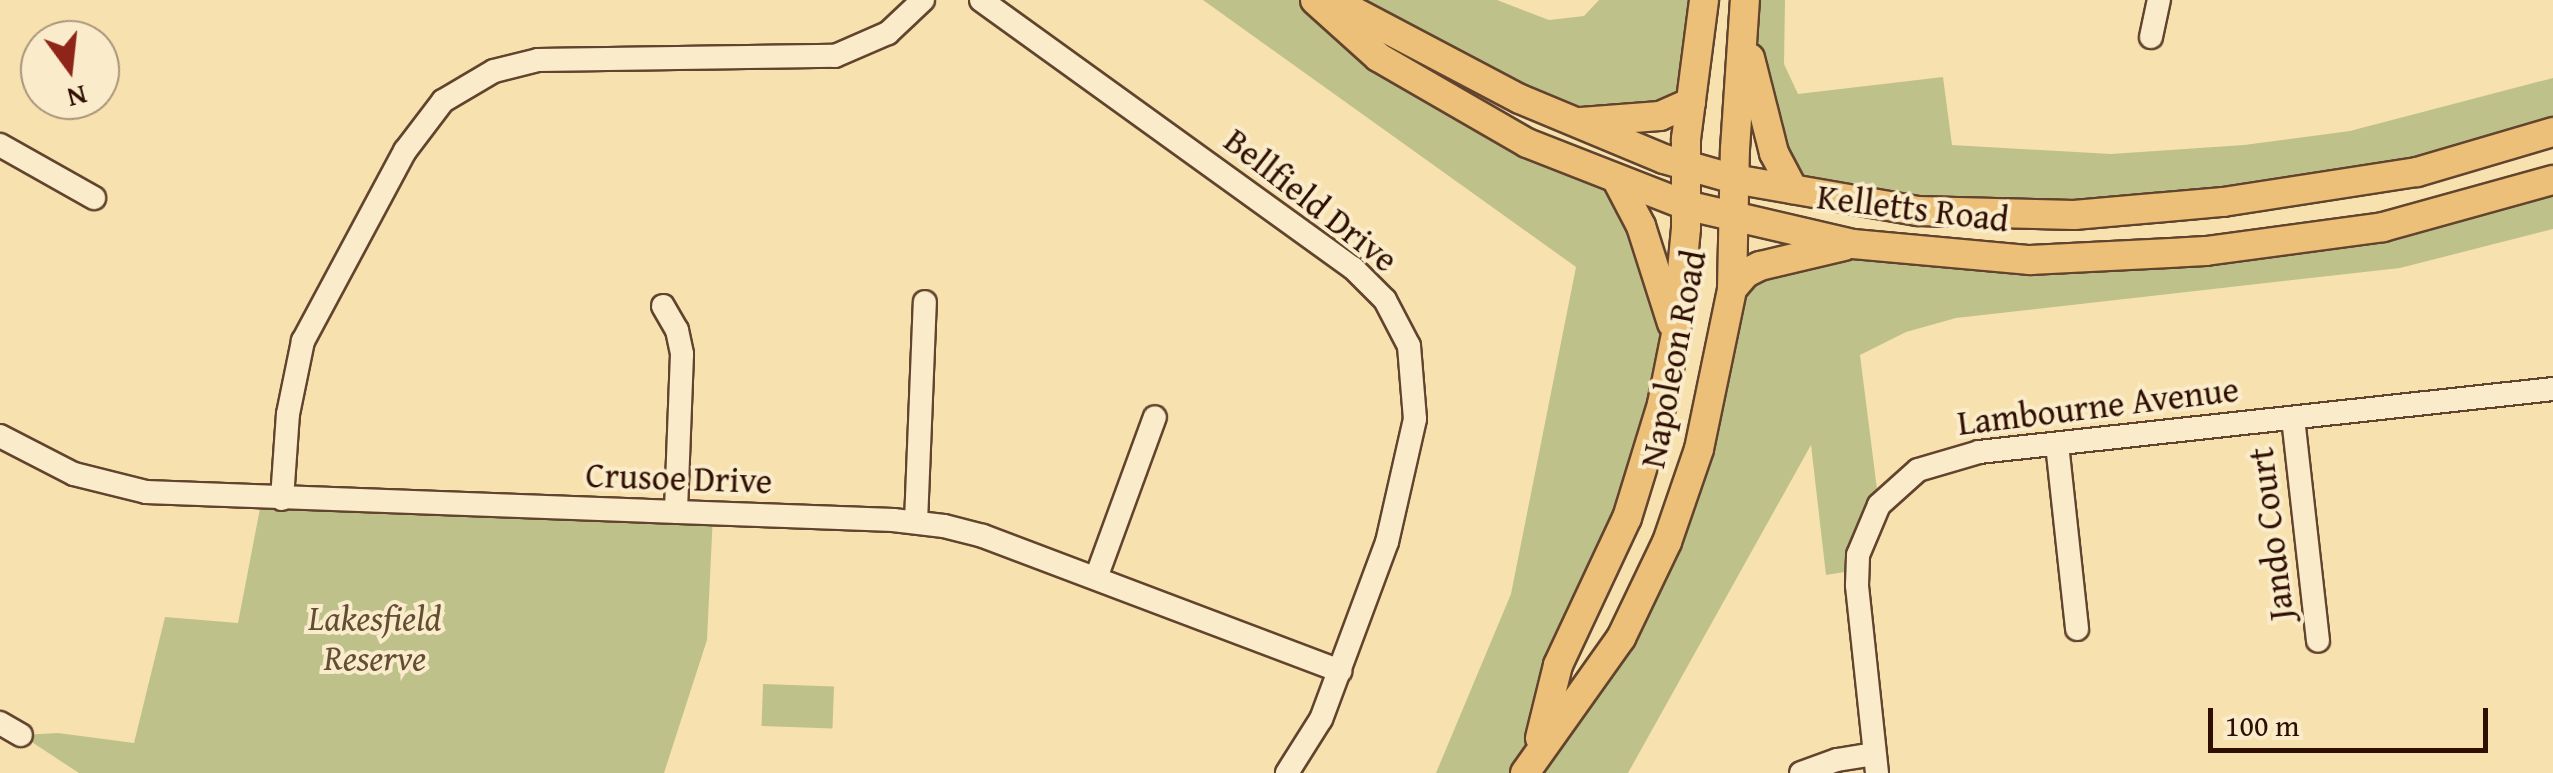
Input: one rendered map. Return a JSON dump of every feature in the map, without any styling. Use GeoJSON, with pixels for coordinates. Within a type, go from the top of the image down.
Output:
{"type":"FeatureCollection","features":[{"type":"Feature","properties":{"kind":"main road","name":"Kelletts Road"},"geometry":{"type":"LineString","coordinates":[[1315,0],[1378,57],[1426,89],[1527,143],[1685,206],[1853,244],[2030,260],[2206,251],[2383,227],[2553,180]]}},
{"type":"Feature","properties":{"kind":"main road","name":"Kelletts Road"},"geometry":{"type":"LineString","coordinates":[[1332,0],[1574,123],[1686,165],[1734,178],[1918,211],[2018,215],[2133,212],[2398,175],[2472,158],[2553,132]]}},
{"type":"Feature","properties":{"kind":"main road","name":"Napoleon Road"},"geometry":{"type":"LineString","coordinates":[[1531,761],[1558,665],[1600,580],[1646,462],[1676,334],[1686,165],[1704,0]]}},
{"type":"Feature","properties":{"kind":"main road","name":"Napoleon Road"},"geometry":{"type":"LineString","coordinates":[[1531,761],[1602,670],[1667,542],[1699,449],[1732,289],[1732,218],[1745,0]]}},
{"type":"Feature","properties":{"kind":"main road"},"geometry":{"type":"LineString","coordinates":[[1744,33],[1774,153],[1793,189]]}},
{"type":"Feature","properties":{"kind":"main road"},"geometry":{"type":"LineString","coordinates":[[1574,123],[1660,116],[1692,102]]}},
{"type":"Feature","properties":{"kind":"main road"},"geometry":{"type":"LineString","coordinates":[[1618,182],[1641,226],[1676,334]]}},
{"type":"Feature","properties":{"kind":"main road"},"geometry":{"type":"LineString","coordinates":[[1732,289],[1746,273],[1760,266],[1853,244]]}},
{"type":"Feature","properties":{"kind":"street"},"geometry":{"type":"LineString","coordinates":[[282,499],[288,414],[303,341],[405,151],[443,102],[494,71],[538,60],[834,56],[888,33],[923,0]]}},
{"type":"Feature","properties":{"kind":"street","name":"Bellfield Drive"},"geometry":{"type":"LineString","coordinates":[[980,0],[1353,268],[1394,313],[1413,366],[1415,419],[1380,566],[1321,719],[1287,773]]}},
{"type":"Feature","properties":{"kind":"street"},"geometry":{"type":"LineString","coordinates":[[2151,37],[2159,0]]}},
{"type":"Feature","properties":{"kind":"street"},"geometry":{"type":"LineString","coordinates":[[0,145],[94,198]]}},
{"type":"Feature","properties":{"kind":"street"},"geometry":{"type":"LineString","coordinates":[[916,522],[925,302]]}},
{"type":"Feature","properties":{"kind":"street"},"geometry":{"type":"LineString","coordinates":[[663,306],[677,330],[682,354],[676,512]]}},
{"type":"Feature","properties":{"kind":"street","name":"Lambourne Avenue"},"geometry":{"type":"LineString","coordinates":[[1876,763],[1857,570],[1872,516],[1898,484],[1930,463],[1979,452],[2553,389]]}},
{"type":"Feature","properties":{"kind":"street"},"geometry":{"type":"LineString","coordinates":[[1096,578],[1155,417]]}},
{"type":"Feature","properties":{"kind":"street","name":"Jando Court"},"geometry":{"type":"LineString","coordinates":[[2293,418],[2318,641]]}},
{"type":"Feature","properties":{"kind":"street","name":"Crusoe Drive"},"geometry":{"type":"LineString","coordinates":[[0,436],[74,474],[124,488],[282,499],[916,522],[983,536],[1340,671]]}},
{"type":"Feature","properties":{"kind":"street"},"geometry":{"type":"LineString","coordinates":[[2057,444],[2077,629]]}},
{"type":"Feature","properties":{"kind":"street"},"geometry":{"type":"LineString","coordinates":[[1801,773],[1837,760],[1876,763]]}},
{"type":"Feature","properties":{"kind":"green space"},"geometry":{"type":"Polygon","coordinates":[[[1203,0],[1315,0],[1334,21],[1618,182],[1676,334],[1538,746],[1645,592],[1732,289],[1853,244],[2206,251],[2553,180],[2553,229],[2400,268],[1956,318],[1906,332],[1860,355],[1879,505],[1857,570],[1826,575],[1811,445],[1628,773],[1436,773],[1511,594],[1576,267],[1203,0]]]}},
{"type":"Feature","properties":{"kind":"green space"},"geometry":{"type":"Polygon","coordinates":[[[1332,0],[1497,0],[1549,20],[1584,16],[1599,0],[1704,0],[1691,102],[1574,123],[1332,0]]]}},
{"type":"Feature","properties":{"kind":"green space"},"geometry":{"type":"Polygon","coordinates":[[[1745,0],[1785,0],[1784,64],[1798,94],[1943,77],[1952,145],[2111,154],[2244,145],[2350,131],[2553,78],[2553,132],[2528,141],[2133,212],[1793,189],[1774,153],[1745,0]]]}},
{"type":"Feature","properties":{"kind":"green space","name":"Lakesfield Reserve"},"geometry":{"type":"Polygon","coordinates":[[[262,498],[713,514],[707,640],[664,773],[79,773],[21,735],[58,733],[134,743],[165,617],[238,623],[262,498]]]}},
{"type":"Feature","properties":{"kind":"green space"},"geometry":{"type":"Polygon","coordinates":[[[763,684],[834,686],[832,728],[762,726],[763,684]]]}}]}
